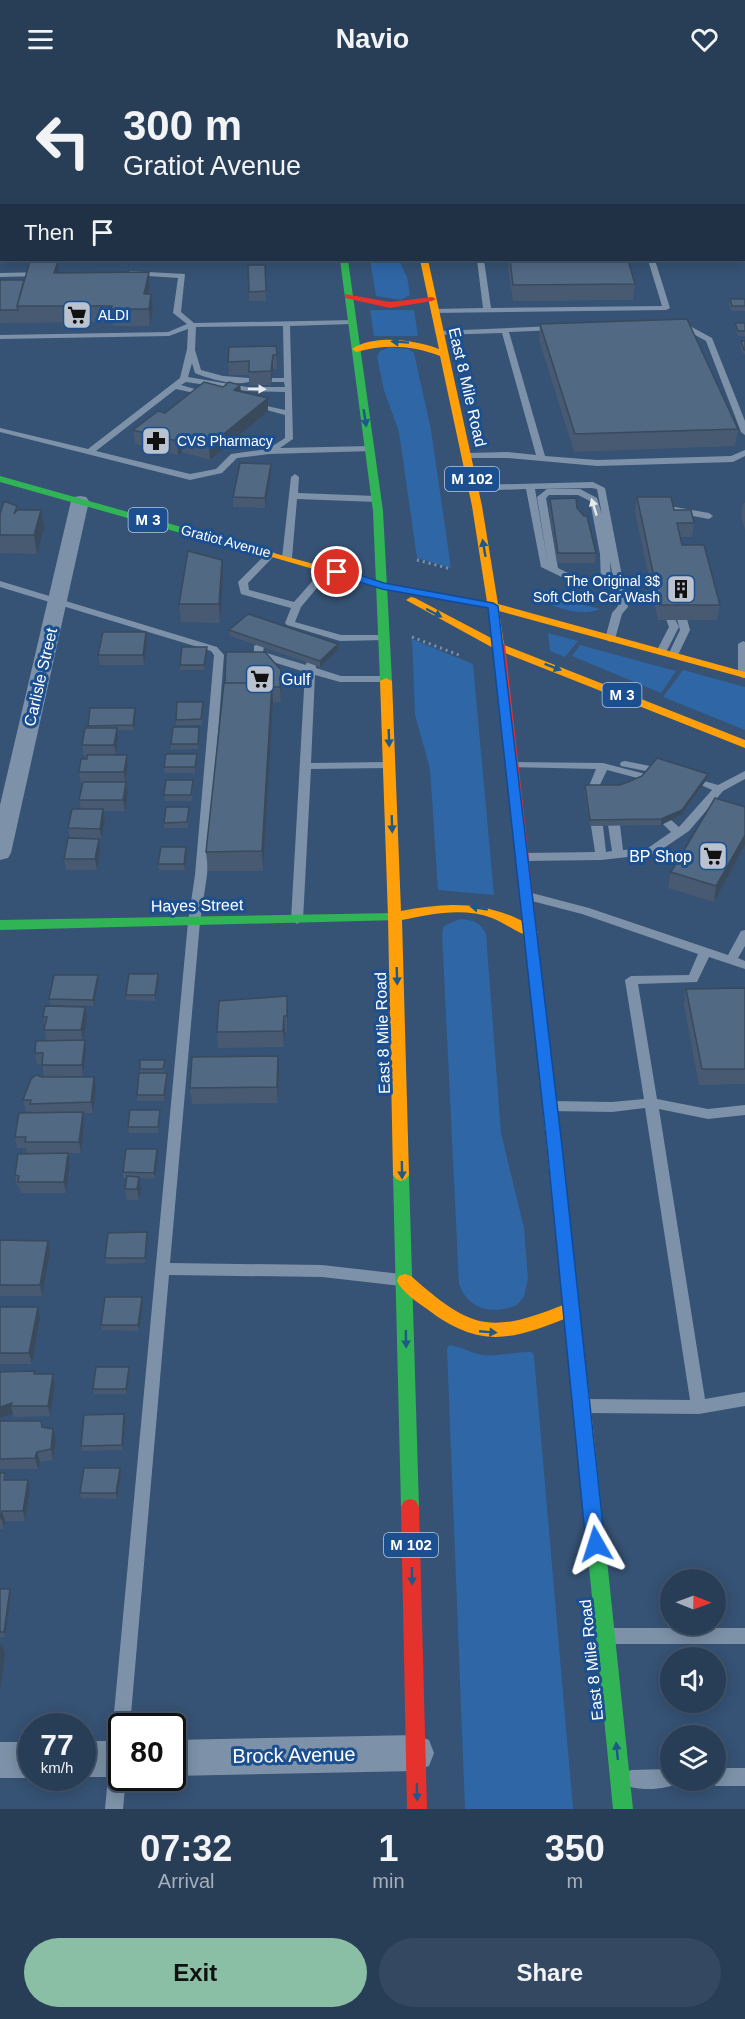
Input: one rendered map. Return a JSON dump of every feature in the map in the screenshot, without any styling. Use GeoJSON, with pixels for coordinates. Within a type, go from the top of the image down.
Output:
{"type":"FeatureCollection","features":[{"type":"Feature","properties":{"kind":"main road","name":"East 8 Mile Road"},"geometry":{"type":"LineString","coordinates":[[344,261],[376,499],[382,586],[395,917],[417,1809]]}},
{"type":"Feature","properties":{"kind":"main road","name":"East 8 Mile Road"},"geometry":{"type":"LineString","coordinates":[[424,261],[467,456],[499,646],[572,1308],[623,1809]]}},
{"type":"Feature","properties":{"kind":"main road"},"geometry":{"type":"LineString","coordinates":[[348,296],[387,306],[433,305]]}},
{"type":"Feature","properties":{"kind":"main road"},"geometry":{"type":"LineString","coordinates":[[356,349],[377,343],[402,341],[429,347],[443,354]]}},
{"type":"Feature","properties":{"kind":"main road","name":"Gratiot Avenue"},"geometry":{"type":"LineString","coordinates":[[0,479],[328,569],[382,586],[493,606],[744,675]]}},
{"type":"Feature","properties":{"kind":"main road","name":"Gratiot Avenue"},"geometry":{"type":"LineString","coordinates":[[382,586],[499,646],[745,744]]}},
{"type":"Feature","properties":{"kind":"main road","name":"Hayes Street"},"geometry":{"type":"LineString","coordinates":[[0,925],[395,917],[441,908],[475,906],[508,918],[531,932]]}},
{"type":"Feature","properties":{"kind":"main road"},"geometry":{"type":"LineString","coordinates":[[405,1281],[432,1308],[473,1330],[493,1333],[513,1332],[534,1326],[572,1308]]}},
{"type":"Feature","properties":{"kind":"street","name":"Carlisle Street"},"geometry":{"type":"LineString","coordinates":[[0,853],[80,501]]}},
{"type":"Feature","properties":{"kind":"street","name":"Brock Avenue"},"geometry":{"type":"LineString","coordinates":[[186,1758],[416,1753]]}},
{"type":"Feature","properties":{"kind":"street"},"geometry":{"type":"LineString","coordinates":[[0,1760],[18,1760]]}},
{"type":"Feature","properties":{"kind":"lane"},"geometry":{"type":"LineString","coordinates":[[480,261],[487,309]]}},
{"type":"Feature","properties":{"kind":"lane"},"geometry":{"type":"LineString","coordinates":[[433,305],[487,309],[666,308],[651,261]]}},
{"type":"Feature","properties":{"kind":"lane"},"geometry":{"type":"LineString","coordinates":[[122,273],[182,276],[177,313],[192,325]]}},
{"type":"Feature","properties":{"kind":"lane"},"geometry":{"type":"LineString","coordinates":[[0,275],[44,274]]}},
{"type":"Feature","properties":{"kind":"lane"},"geometry":{"type":"LineString","coordinates":[[0,337],[169,334],[192,325],[352,322]]}},
{"type":"Feature","properties":{"kind":"lane"},"geometry":{"type":"LineString","coordinates":[[269,451],[290,439],[286,324]]}},
{"type":"Feature","properties":{"kind":"lane"},"geometry":{"type":"LineString","coordinates":[[88,453],[184,379],[191,349],[192,325]]}},
{"type":"Feature","properties":{"kind":"lane"},"geometry":{"type":"LineString","coordinates":[[674,327],[685,327],[709,340],[745,432]]}},
{"type":"Feature","properties":{"kind":"lane"},"geometry":{"type":"LineString","coordinates":[[439,333],[563,328]]}},
{"type":"Feature","properties":{"kind":"lane"},"geometry":{"type":"LineString","coordinates":[[505,330],[541,458]]}},
{"type":"Feature","properties":{"kind":"lane"},"geometry":{"type":"LineString","coordinates":[[191,349],[198,371],[211,378],[249,380]]}},
{"type":"Feature","properties":{"kind":"lane"},"geometry":{"type":"LineString","coordinates":[[184,379],[247,389],[289,390]]}},
{"type":"Feature","properties":{"kind":"lane"},"geometry":{"type":"LineString","coordinates":[[271,380],[289,380]]}},
{"type":"Feature","properties":{"kind":"lane"},"geometry":{"type":"LineString","coordinates":[[174,386],[216,396]]}},
{"type":"Feature","properties":{"kind":"lane"},"geometry":{"type":"LineString","coordinates":[[248,404],[289,414]]}},
{"type":"Feature","properties":{"kind":"lane"},"geometry":{"type":"LineString","coordinates":[[0,430],[190,477],[219,471],[234,456],[269,451],[370,449]]}},
{"type":"Feature","properties":{"kind":"lane"},"geometry":{"type":"LineString","coordinates":[[467,456],[507,455],[597,463],[733,459],[745,453]]}},
{"type":"Feature","properties":{"kind":"lane"},"geometry":{"type":"LineString","coordinates":[[287,558],[296,477]]}},
{"type":"Feature","properties":{"kind":"lane"},"geometry":{"type":"LineString","coordinates":[[473,488],[530,488],[546,485],[581,485],[601,488],[623,607],[617,613],[610,639]]}},
{"type":"Feature","properties":{"kind":"lane"},"geometry":{"type":"LineString","coordinates":[[530,488],[544,565],[573,579],[620,588]]}},
{"type":"Feature","properties":{"kind":"lane"},"geometry":{"type":"LineString","coordinates":[[554,568],[541,497],[547,492],[580,492],[594,500],[605,554],[606,585]]}},
{"type":"Feature","properties":{"kind":"lane"},"geometry":{"type":"LineString","coordinates":[[294,496],[376,499]]}},
{"type":"Feature","properties":{"kind":"lane"},"geometry":{"type":"LineString","coordinates":[[651,506],[709,516]]}},
{"type":"Feature","properties":{"kind":"lane"},"geometry":{"type":"LineString","coordinates":[[271,554],[243,582],[244,592],[296,606]]}},
{"type":"Feature","properties":{"kind":"lane"},"geometry":{"type":"LineString","coordinates":[[328,569],[296,606],[286,626],[313,636],[329,634],[340,638],[384,638]]}},
{"type":"Feature","properties":{"kind":"lane"},"geometry":{"type":"LineString","coordinates":[[0,584],[214,649],[219,655],[124,1713]]}},
{"type":"Feature","properties":{"kind":"lane"},"geometry":{"type":"LineString","coordinates":[[667,653],[686,630],[676,619]]}},
{"type":"Feature","properties":{"kind":"lane"},"geometry":{"type":"LineString","coordinates":[[328,646],[329,634]]}},
{"type":"Feature","properties":{"kind":"lane"},"geometry":{"type":"LineString","coordinates":[[743,644],[744,675]]}},
{"type":"Feature","properties":{"kind":"lane"},"geometry":{"type":"LineString","coordinates":[[259,646],[258,654],[286,659],[340,679],[386,679]]}},
{"type":"Feature","properties":{"kind":"lane"},"geometry":{"type":"LineString","coordinates":[[326,675],[327,660]]}},
{"type":"Feature","properties":{"kind":"lane"},"geometry":{"type":"LineString","coordinates":[[297,920],[310,667]]}},
{"type":"Feature","properties":{"kind":"lane"},"geometry":{"type":"LineString","coordinates":[[305,766],[390,765]]}},
{"type":"Feature","properties":{"kind":"lane"},"geometry":{"type":"LineString","coordinates":[[512,765],[603,766],[648,773]]}},
{"type":"Feature","properties":{"kind":"lane"},"geometry":{"type":"LineString","coordinates":[[603,766],[619,780]]}},
{"type":"Feature","properties":{"kind":"lane"},"geometry":{"type":"LineString","coordinates":[[603,766],[608,790]]}},
{"type":"Feature","properties":{"kind":"lane"},"geometry":{"type":"LineString","coordinates":[[592,791],[603,766]]}},
{"type":"Feature","properties":{"kind":"lane"},"geometry":{"type":"LineString","coordinates":[[522,857],[602,856],[651,851],[679,833],[720,789],[745,774]]}},
{"type":"Feature","properties":{"kind":"lane"},"geometry":{"type":"LineString","coordinates":[[704,784],[720,789]]}},
{"type":"Feature","properties":{"kind":"lane"},"geometry":{"type":"LineString","coordinates":[[695,796],[709,801]]}},
{"type":"Feature","properties":{"kind":"lane"},"geometry":{"type":"LineString","coordinates":[[667,822],[679,833]]}},
{"type":"Feature","properties":{"kind":"lane"},"geometry":{"type":"LineString","coordinates":[[614,825],[618,855]]}},
{"type":"Feature","properties":{"kind":"lane"},"geometry":{"type":"LineString","coordinates":[[597,826],[602,856]]}},
{"type":"Feature","properties":{"kind":"lane"},"geometry":{"type":"LineString","coordinates":[[527,896],[585,911],[745,965]]}},
{"type":"Feature","properties":{"kind":"lane"},"geometry":{"type":"LineString","coordinates":[[731,961],[744,939]]}},
{"type":"Feature","properties":{"kind":"lane"},"geometry":{"type":"LineString","coordinates":[[699,1407],[631,980],[693,979],[705,952]]}},
{"type":"Feature","properties":{"kind":"lane"},"geometry":{"type":"LineString","coordinates":[[550,1106],[612,1107],[651,1103],[708,1114],[745,1110]]}},
{"type":"Feature","properties":{"kind":"lane"},"geometry":{"type":"LineString","coordinates":[[163,1269],[322,1271],[405,1281]]}},
{"type":"Feature","properties":{"kind":"lane"},"geometry":{"type":"LineString","coordinates":[[581,1406],[699,1407],[745,1399]]}},
{"type":"Feature","properties":{"kind":"lane"},"geometry":{"type":"LineString","coordinates":[[605,1636],[745,1636]]}},
{"type":"Feature","properties":{"kind":"lane"},"geometry":{"type":"LineString","coordinates":[[726,1778],[745,1777]]}},
{"type":"Feature","properties":{"kind":"lane"},"geometry":{"type":"LineString","coordinates":[[620,1780],[660,1778]]}},
{"type":"Feature","properties":{"kind":"lane"},"geometry":{"type":"LineString","coordinates":[[114,1809],[116,1791]]}},
{"type":"Feature","properties":{"kind":"path"},"geometry":{"type":"LineString","coordinates":[[417,560],[452,569]]}},
{"type":"Feature","properties":{"kind":"path"},"geometry":{"type":"LineString","coordinates":[[412,637],[463,657]]}},
{"type":"Feature","properties":{"kind":"shaded area"},"geometry":{"type":"Polygon","coordinates":[[[370,261],[399,261],[407,277],[410,295],[401,300],[376,296],[370,261]]]}},
{"type":"Feature","properties":{"kind":"shaded area"},"geometry":{"type":"Polygon","coordinates":[[[370,310],[414,310],[418,336],[374,336],[370,310]]]}},
{"type":"Feature","properties":{"kind":"shaded area"},"geometry":{"type":"Polygon","coordinates":[[[389,347],[408,349],[414,353],[431,430],[451,568],[417,558],[399,432],[384,390],[377,357],[380,351],[389,347]]]}},
{"type":"Feature","properties":{"kind":"shaded area"},"geometry":{"type":"Polygon","coordinates":[[[543,594],[600,609],[578,612],[563,609],[543,601],[543,594]]]}},
{"type":"Feature","properties":{"kind":"shaded area"},"geometry":{"type":"Polygon","coordinates":[[[548,633],[578,641],[565,657],[550,651],[548,633]]]}},
{"type":"Feature","properties":{"kind":"shaded area"},"geometry":{"type":"Polygon","coordinates":[[[412,639],[473,664],[494,895],[438,890],[430,769],[415,715],[412,639]]]}},
{"type":"Feature","properties":{"kind":"shaded area"},"geometry":{"type":"Polygon","coordinates":[[[580,645],[676,671],[661,693],[572,656],[580,645]]]}},
{"type":"Feature","properties":{"kind":"shaded area"},"geometry":{"type":"Polygon","coordinates":[[[683,670],[745,687],[745,730],[663,697],[683,670]]]}},
{"type":"Feature","properties":{"kind":"shaded area"},"geometry":{"type":"Polygon","coordinates":[[[460,919],[476,922],[486,934],[501,1133],[524,1228],[528,1279],[524,1297],[517,1305],[499,1310],[490,1310],[475,1305],[468,1300],[459,1284],[442,933],[444,926],[460,919]]]}},
{"type":"Feature","properties":{"kind":"shaded area"},"geometry":{"type":"Polygon","coordinates":[[[449,1345],[482,1355],[532,1352],[534,1356],[573,1809],[465,1809],[447,1349],[449,1345]]]}},
{"type":"Feature","properties":{"kind":"building"},"geometry":{"type":"Polygon","coordinates":[[[30,261],[58,261],[54,273],[149,272],[144,294],[151,294],[149,309],[111,309],[112,306],[17,306],[30,261]]]}},
{"type":"Feature","properties":{"kind":"building"},"geometry":{"type":"Polygon","coordinates":[[[510,261],[628,261],[635,284],[513,285],[510,261]]]}},
{"type":"Feature","properties":{"kind":"building"},"geometry":{"type":"Polygon","coordinates":[[[248,265],[265,265],[266,291],[249,292],[248,265]]]}},
{"type":"Feature","properties":{"kind":"building"},"geometry":{"type":"Polygon","coordinates":[[[0,280],[24,280],[18,310],[0,310],[0,280]]]}},
{"type":"Feature","properties":{"kind":"building"},"geometry":{"type":"Polygon","coordinates":[[[730,299],[745,299],[745,306],[732,306],[730,299]]]}},
{"type":"Feature","properties":{"kind":"building"},"geometry":{"type":"Polygon","coordinates":[[[687,319],[738,429],[575,434],[540,324],[687,319]]]}},
{"type":"Feature","properties":{"kind":"building"},"geometry":{"type":"Polygon","coordinates":[[[735,323],[745,323],[745,331],[738,331],[735,323]]]}},
{"type":"Feature","properties":{"kind":"building"},"geometry":{"type":"Polygon","coordinates":[[[276,346],[277,355],[273,355],[271,371],[249,372],[249,361],[228,362],[229,347],[276,346]]]}},
{"type":"Feature","properties":{"kind":"building","name":"CVS Pharmacy"},"geometry":{"type":"Polygon","coordinates":[[[204,382],[223,387],[229,382],[240,385],[234,390],[268,398],[209,446],[181,438],[177,441],[133,430],[158,411],[165,413],[204,382]]]}},
{"type":"Feature","properties":{"kind":"building"},"geometry":{"type":"Polygon","coordinates":[[[240,463],[271,464],[265,498],[233,497],[240,463]]]}},
{"type":"Feature","properties":{"kind":"building","name":"The Original 3$ Soft Cloth Car Wash"},"geometry":{"type":"Polygon","coordinates":[[[637,497],[671,497],[674,510],[691,510],[694,523],[677,523],[682,545],[704,545],[720,605],[660,605],[637,497]]]}},
{"type":"Feature","properties":{"kind":"building"},"geometry":{"type":"Polygon","coordinates":[[[576,498],[577,508],[584,516],[587,516],[596,553],[558,553],[550,499],[576,498]]]}},
{"type":"Feature","properties":{"kind":"building"},"geometry":{"type":"Polygon","coordinates":[[[4,501],[17,506],[14,514],[17,510],[41,510],[34,535],[0,535],[0,514],[4,501]]]}},
{"type":"Feature","properties":{"kind":"building"},"geometry":{"type":"Polygon","coordinates":[[[188,551],[222,560],[219,604],[179,604],[188,551]]]}},
{"type":"Feature","properties":{"kind":"building"},"geometry":{"type":"Polygon","coordinates":[[[248,614],[338,644],[320,661],[229,630],[248,614]]]}},
{"type":"Feature","properties":{"kind":"building"},"geometry":{"type":"Polygon","coordinates":[[[103,632],[146,632],[143,655],[98,655],[103,632]]]}},
{"type":"Feature","properties":{"kind":"building"},"geometry":{"type":"Polygon","coordinates":[[[182,647],[207,647],[204,665],[180,665],[182,647]]]}},
{"type":"Feature","properties":{"kind":"building"},"geometry":{"type":"Polygon","coordinates":[[[226,652],[265,652],[281,670],[280,687],[272,687],[272,683],[225,683],[226,652]]]}},
{"type":"Feature","properties":{"kind":"building"},"geometry":{"type":"Polygon","coordinates":[[[224,683],[272,683],[262,851],[206,852],[224,683]]]}},
{"type":"Feature","properties":{"kind":"building"},"geometry":{"type":"Polygon","coordinates":[[[177,702],[203,702],[201,719],[176,720],[177,702]]]}},
{"type":"Feature","properties":{"kind":"building"},"geometry":{"type":"Polygon","coordinates":[[[90,708],[135,708],[133,725],[88,726],[90,708]]]}},
{"type":"Feature","properties":{"kind":"building"},"geometry":{"type":"Polygon","coordinates":[[[173,727],[199,727],[198,744],[171,744],[173,727]]]}},
{"type":"Feature","properties":{"kind":"building"},"geometry":{"type":"Polygon","coordinates":[[[85,728],[117,728],[114,745],[82,745],[85,728]]]}},
{"type":"Feature","properties":{"kind":"building"},"geometry":{"type":"Polygon","coordinates":[[[166,754],[197,754],[195,767],[164,767],[166,754]]]}},
{"type":"Feature","properties":{"kind":"building"},"geometry":{"type":"Polygon","coordinates":[[[87,755],[127,755],[124,772],[79,772],[81,759],[87,759],[87,755]]]}},
{"type":"Feature","properties":{"kind":"building"},"geometry":{"type":"Polygon","coordinates":[[[657,758],[708,774],[682,810],[661,819],[590,820],[585,785],[620,785],[628,782],[642,776],[657,758]]]}},
{"type":"Feature","properties":{"kind":"building"},"geometry":{"type":"Polygon","coordinates":[[[166,780],[193,780],[191,795],[164,795],[166,780]]]}},
{"type":"Feature","properties":{"kind":"building"},"geometry":{"type":"Polygon","coordinates":[[[83,782],[126,782],[123,800],[79,800],[83,782]]]}},
{"type":"Feature","properties":{"kind":"building"},"geometry":{"type":"Polygon","coordinates":[[[715,798],[745,807],[745,835],[716,886],[671,872],[715,798]]]}},
{"type":"Feature","properties":{"kind":"building"},"geometry":{"type":"Polygon","coordinates":[[[166,807],[189,807],[187,822],[164,823],[166,807]]]}},
{"type":"Feature","properties":{"kind":"building"},"geometry":{"type":"Polygon","coordinates":[[[72,809],[103,809],[100,829],[68,828],[72,809]]]}},
{"type":"Feature","properties":{"kind":"building"},"geometry":{"type":"Polygon","coordinates":[[[68,838],[99,839],[95,859],[64,859],[68,838]]]}},
{"type":"Feature","properties":{"kind":"building"},"geometry":{"type":"Polygon","coordinates":[[[161,847],[186,847],[184,864],[158,864],[161,847]]]}},
{"type":"Feature","properties":{"kind":"building"},"geometry":{"type":"Polygon","coordinates":[[[129,974],[158,974],[155,995],[126,995],[129,974]]]}},
{"type":"Feature","properties":{"kind":"building"},"geometry":{"type":"Polygon","coordinates":[[[54,975],[98,975],[93,1000],[49,999],[54,975]]]}},
{"type":"Feature","properties":{"kind":"building"},"geometry":{"type":"Polygon","coordinates":[[[745,988],[745,1069],[702,1069],[686,989],[745,988]]]}},
{"type":"Feature","properties":{"kind":"building"},"geometry":{"type":"Polygon","coordinates":[[[287,996],[287,1016],[284,1016],[283,1031],[217,1032],[219,1001],[287,996]]]}},
{"type":"Feature","properties":{"kind":"building"},"geometry":{"type":"Polygon","coordinates":[[[45,1006],[85,1007],[81,1030],[44,1030],[47,1017],[43,1017],[45,1006]]]}},
{"type":"Feature","properties":{"kind":"building"},"geometry":{"type":"Polygon","coordinates":[[[85,1040],[82,1065],[42,1065],[43,1053],[35,1053],[36,1041],[85,1040]]]}},
{"type":"Feature","properties":{"kind":"building"},"geometry":{"type":"Polygon","coordinates":[[[278,1056],[277,1087],[190,1088],[192,1057],[278,1056]]]}},
{"type":"Feature","properties":{"kind":"building"},"geometry":{"type":"Polygon","coordinates":[[[140,1060],[165,1060],[163,1069],[140,1069],[140,1060]]]}},
{"type":"Feature","properties":{"kind":"building"},"geometry":{"type":"Polygon","coordinates":[[[139,1073],[167,1073],[164,1095],[137,1095],[139,1073]]]}},
{"type":"Feature","properties":{"kind":"building"},"geometry":{"type":"Polygon","coordinates":[[[36,1075],[94,1077],[91,1102],[30,1104],[31,1100],[23,1100],[31,1079],[36,1075]]]}},
{"type":"Feature","properties":{"kind":"building"},"geometry":{"type":"Polygon","coordinates":[[[130,1110],[160,1110],[158,1127],[128,1127],[130,1110]]]}},
{"type":"Feature","properties":{"kind":"building"},"geometry":{"type":"Polygon","coordinates":[[[83,1112],[79,1142],[25,1142],[26,1137],[15,1137],[19,1113],[83,1112]]]}},
{"type":"Feature","properties":{"kind":"building"},"geometry":{"type":"Polygon","coordinates":[[[126,1149],[157,1149],[154,1173],[123,1172],[126,1149]]]}},
{"type":"Feature","properties":{"kind":"building"},"geometry":{"type":"Polygon","coordinates":[[[68,1153],[64,1182],[18,1182],[19,1176],[15,1175],[18,1154],[68,1153]]]}},
{"type":"Feature","properties":{"kind":"building"},"geometry":{"type":"Polygon","coordinates":[[[127,1176],[139,1177],[137,1189],[125,1189],[127,1176]]]}},
{"type":"Feature","properties":{"kind":"building"},"geometry":{"type":"Polygon","coordinates":[[[147,1232],[145,1258],[105,1258],[108,1233],[147,1232]]]}},
{"type":"Feature","properties":{"kind":"building"},"geometry":{"type":"Polygon","coordinates":[[[0,1240],[48,1241],[40,1285],[0,1285],[0,1240]]]}},
{"type":"Feature","properties":{"kind":"building"},"geometry":{"type":"Polygon","coordinates":[[[105,1297],[142,1297],[138,1325],[101,1325],[105,1297]]]}},
{"type":"Feature","properties":{"kind":"building"},"geometry":{"type":"Polygon","coordinates":[[[0,1307],[38,1307],[29,1353],[0,1353],[0,1307]]]}},
{"type":"Feature","properties":{"kind":"building"},"geometry":{"type":"Polygon","coordinates":[[[96,1367],[129,1367],[126,1389],[93,1389],[96,1367]]]}},
{"type":"Feature","properties":{"kind":"building"},"geometry":{"type":"Polygon","coordinates":[[[35,1371],[34,1374],[53,1374],[48,1406],[11,1406],[12,1403],[0,1407],[0,1372],[35,1371]]]}},
{"type":"Feature","properties":{"kind":"building"},"geometry":{"type":"Polygon","coordinates":[[[124,1414],[122,1445],[81,1446],[84,1415],[124,1414]]]}},
{"type":"Feature","properties":{"kind":"building"},"geometry":{"type":"Polygon","coordinates":[[[0,1421],[41,1421],[42,1427],[53,1429],[51,1449],[37,1452],[35,1458],[0,1459],[0,1421]]]}},
{"type":"Feature","properties":{"kind":"building"},"geometry":{"type":"Polygon","coordinates":[[[84,1468],[120,1468],[116,1493],[80,1493],[84,1468]]]}},
{"type":"Feature","properties":{"kind":"building"},"geometry":{"type":"Polygon","coordinates":[[[0,1473],[5,1473],[4,1480],[28,1480],[23,1511],[2,1511],[1,1518],[0,1518],[0,1473]]]}},
{"type":"Feature","properties":{"kind":"building"},"geometry":{"type":"Polygon","coordinates":[[[0,1589],[10,1589],[4,1632],[0,1632],[0,1589]]]}},
{"type":"Feature","properties":{"kind":"traffic: fast"},"geometry":{"type":"LineString","coordinates":[[344,261],[378,511],[386,681]]}},
{"type":"Feature","properties":{"kind":"traffic: fast"},"geometry":{"type":"LineString","coordinates":[[0,479],[270,555]]}},
{"type":"Feature","properties":{"kind":"traffic: fast"},"geometry":{"type":"LineString","coordinates":[[0,925],[395,917]]}},
{"type":"Feature","properties":{"kind":"traffic: fast"},"geometry":{"type":"LineString","coordinates":[[401,1175],[410,1507]]}},
{"type":"Feature","properties":{"kind":"traffic: fast"},"geometry":{"type":"LineString","coordinates":[[586,1445],[623,1809]]}},
{"type":"Feature","properties":{"kind":"traffic: slow"},"geometry":{"type":"LineString","coordinates":[[424,261],[477,506],[499,644]]}},
{"type":"Feature","properties":{"kind":"traffic: slow"},"geometry":{"type":"LineString","coordinates":[[356,349],[378,344],[400,343],[421,346],[443,354]]}},
{"type":"Feature","properties":{"kind":"traffic: slow"},"geometry":{"type":"LineString","coordinates":[[270,555],[382,586],[493,606],[745,675]]}},
{"type":"Feature","properties":{"kind":"traffic: slow"},"geometry":{"type":"LineString","coordinates":[[411,600],[499,647],[745,744]]}},
{"type":"Feature","properties":{"kind":"traffic: slow"},"geometry":{"type":"LineString","coordinates":[[386,681],[395,917],[401,1175]]}},
{"type":"Feature","properties":{"kind":"traffic: slow"},"geometry":{"type":"LineString","coordinates":[[395,917],[433,910],[465,908],[496,915],[531,932]]}},
{"type":"Feature","properties":{"kind":"traffic: slow"},"geometry":{"type":"LineString","coordinates":[[546,1074],[586,1445]]}},
{"type":"Feature","properties":{"kind":"traffic: slow"},"geometry":{"type":"LineString","coordinates":[[405,1281],[447,1315],[465,1325],[483,1330],[501,1331],[521,1327],[572,1308]]}},
{"type":"Feature","properties":{"kind":"traffic: jam"},"geometry":{"type":"LineString","coordinates":[[348,296],[390,305],[432,299]]}},
{"type":"Feature","properties":{"kind":"traffic: jam"},"geometry":{"type":"LineString","coordinates":[[499,644],[546,1074]]}},
{"type":"Feature","properties":{"kind":"traffic: jam"},"geometry":{"type":"LineString","coordinates":[[410,1507],[417,1809]]}},
{"type":"Feature","properties":{"kind":"place","name":"ALDI"},"geometry":{"type":"Point","coordinates":[77,315]}},
{"type":"Feature","properties":{"kind":"place","name":"CVS Pharmacy"},"geometry":{"type":"Point","coordinates":[156,441]}},
{"type":"Feature","properties":{"kind":"place","name":"The Original 3$ Soft Cloth Car Wash"},"geometry":{"type":"Point","coordinates":[681,589]}},
{"type":"Feature","properties":{"kind":"place","name":"Gulf"},"geometry":{"type":"Point","coordinates":[260,679]}},
{"type":"Feature","properties":{"kind":"place","name":"BP Shop"},"geometry":{"type":"Point","coordinates":[713,856]}},
{"type":"Feature","properties":{"kind":"route"},"geometry":{"type":"LineString","coordinates":[[337,572],[382,586],[493,606],[555,1146],[596,1544]]}}]}
